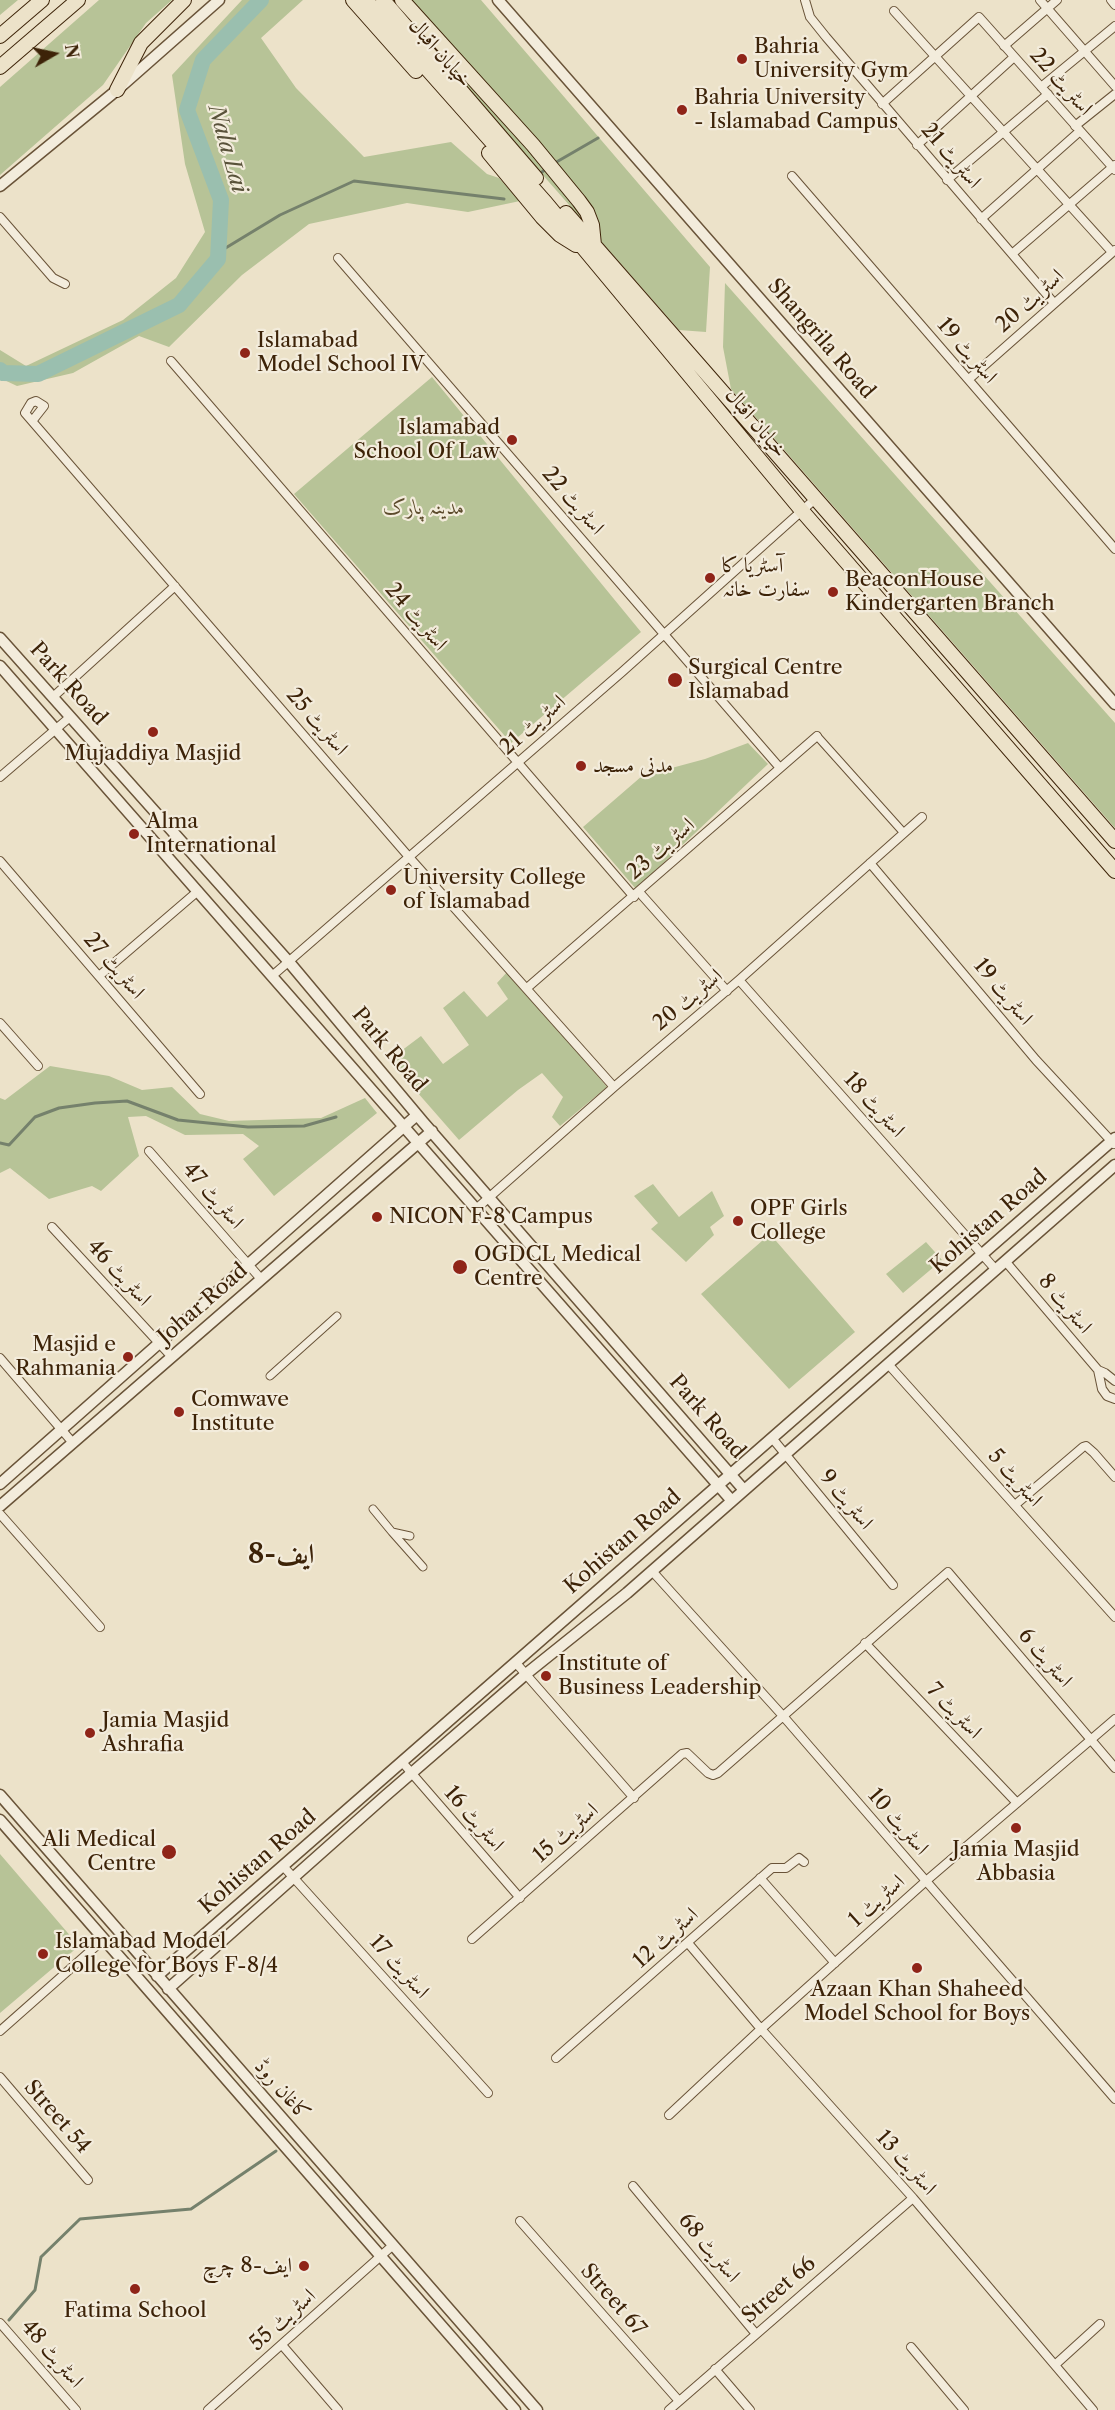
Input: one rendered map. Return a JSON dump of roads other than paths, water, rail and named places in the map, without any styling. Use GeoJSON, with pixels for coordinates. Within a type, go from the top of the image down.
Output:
{"type":"FeatureCollection","features":[{"type":"Feature","properties":{"kind":"main road"},"geometry":{"type":"LineString","coordinates":[[0,36],[42,0]]}},
{"type":"Feature","properties":{"kind":"main road"},"geometry":{"type":"LineString","coordinates":[[0,67],[78,0]]}},
{"type":"Feature","properties":{"kind":"main road"},"geometry":{"type":"LineString","coordinates":[[117,90],[141,43],[184,0]]}},
{"type":"Feature","properties":{"kind":"main road"},"geometry":{"type":"LineString","coordinates":[[352,0],[490,154],[542,217],[560,235],[589,247],[592,225],[579,201],[533,145],[402,0]]}},
{"type":"Feature","properties":{"kind":"main road","name":"خیابان اقبال"},"geometry":{"type":"LineString","coordinates":[[366,0],[815,499],[1115,841]]}},
{"type":"Feature","properties":{"kind":"main road","name":"خیابان اقبال"},"geometry":{"type":"LineString","coordinates":[[383,0],[589,247],[802,512],[1115,871]]}},
{"type":"Feature","properties":{"kind":"street"},"geometry":{"type":"LineString","coordinates":[[0,186],[117,90],[219,0]]}},
{"type":"Feature","properties":{"kind":"street","name":"Shangrila Road"},"geometry":{"type":"LineString","coordinates":[[498,0],[1115,704]]}},
{"type":"Feature","properties":{"kind":"street","name":"اسٹریٹ 21"},"geometry":{"type":"LineString","coordinates":[[805,0],[810,17],[1054,303]]}},
{"type":"Feature","properties":{"kind":"street"},"geometry":{"type":"LineString","coordinates":[[1040,0],[1115,86]]}},
{"type":"Feature","properties":{"kind":"street"},"geometry":{"type":"LineString","coordinates":[[1004,46],[1057,0]]}},
{"type":"Feature","properties":{"kind":"street"},"geometry":{"type":"LineString","coordinates":[[1111,0],[1115,4]]}},
{"type":"Feature","properties":{"kind":"street"},"geometry":{"type":"LineString","coordinates":[[894,11],[1036,169],[1114,251]]}},
{"type":"Feature","properties":{"kind":"street","name":"اسٹریٹ 22"},"geometry":{"type":"LineString","coordinates":[[936,56],[979,17],[1114,167]]}},
{"type":"Feature","properties":{"kind":"street"},"geometry":{"type":"LineString","coordinates":[[947,180],[1003,132],[1085,51],[1115,26]]}},
{"type":"Feature","properties":{"kind":"street"},"geometry":{"type":"LineString","coordinates":[[882,104],[936,56]]}},
{"type":"Feature","properties":{"kind":"street"},"geometry":{"type":"LineString","coordinates":[[917,145],[1014,57]]}},
{"type":"Feature","properties":{"kind":"street"},"geometry":{"type":"LineString","coordinates":[[981,219],[1115,94]]}},
{"type":"Feature","properties":{"kind":"street"},"geometry":{"type":"LineString","coordinates":[[1012,254],[1114,167]]}},
{"type":"Feature","properties":{"kind":"street","name":"اسٹریٹ 19"},"geometry":{"type":"LineString","coordinates":[[792,176],[1115,549]]}},
{"type":"Feature","properties":{"kind":"street"},"geometry":{"type":"LineString","coordinates":[[0,217],[53,278],[65,284]]}},
{"type":"Feature","properties":{"kind":"street","name":"اسٹریٹ 20"},"geometry":{"type":"LineString","coordinates":[[969,380],[1114,251]]}},
{"type":"Feature","properties":{"kind":"street","name":"اسٹریٹ 22"},"geometry":{"type":"LineString","coordinates":[[338,258],[780,768]]}},
{"type":"Feature","properties":{"kind":"street","name":"اسٹریٹ 24"},"geometry":{"type":"LineString","coordinates":[[171,361],[517,763],[727,991]]}},
{"type":"Feature","properties":{"kind":"street","name":"اسٹریٹ 25"},"geometry":{"type":"LineString","coordinates":[[33,420],[44,406],[36,401],[31,403],[25,413],[409,857],[614,1087]]}},
{"type":"Feature","properties":{"kind":"street","name":"اسٹریٹ 21"},"geometry":{"type":"LineString","coordinates":[[272,976],[815,499]]}},
{"type":"Feature","properties":{"kind":"street"},"geometry":{"type":"LineString","coordinates":[[53,697],[175,586]]}},
{"type":"Feature","properties":{"kind":"street","name":"Park Road"},"geometry":{"type":"LineString","coordinates":[[0,638],[289,962],[417,1115],[744,1490]]}},
{"type":"Feature","properties":{"kind":"street","name":"Park Road"},"geometry":{"type":"LineString","coordinates":[[0,666],[732,1501]]}},
{"type":"Feature","properties":{"kind":"street"},"geometry":{"type":"LineString","coordinates":[[0,777],[70,717]]}},
{"type":"Feature","properties":{"kind":"street"},"geometry":{"type":"LineString","coordinates":[[817,735],[903,832]]}},
{"type":"Feature","properties":{"kind":"street","name":"اسٹریٹ 23"},"geometry":{"type":"LineString","coordinates":[[527,988],[817,735]]}},
{"type":"Feature","properties":{"kind":"street","name":"اسٹریٹ 20"},"geometry":{"type":"LineString","coordinates":[[476,1209],[727,991],[922,817]]}},
{"type":"Feature","properties":{"kind":"street","name":"اسٹریٹ 27"},"geometry":{"type":"LineString","coordinates":[[0,861],[200,1094]]}},
{"type":"Feature","properties":{"kind":"street","name":"اسٹریٹ 19"},"geometry":{"type":"LineString","coordinates":[[870,864],[1036,1060],[1114,1141]]}},
{"type":"Feature","properties":{"kind":"street"},"geometry":{"type":"LineString","coordinates":[[99,976],[198,891]]}},
{"type":"Feature","properties":{"kind":"street","name":"اسٹریٹ 18"},"geometry":{"type":"LineString","coordinates":[[739,980],[996,1270]]}},
{"type":"Feature","properties":{"kind":"street"},"geometry":{"type":"LineString","coordinates":[[0,1023],[38,1066]]}},
{"type":"Feature","properties":{"kind":"street","name":"Johar Road"},"geometry":{"type":"LineString","coordinates":[[0,1484],[417,1115]]}},
{"type":"Feature","properties":{"kind":"street","name":"Johar Road"},"geometry":{"type":"LineString","coordinates":[[0,1506],[432,1131]]}},
{"type":"Feature","properties":{"kind":"street","name":"Kohistan Road"},"geometry":{"type":"LineString","coordinates":[[157,1976],[1114,1141]]}},
{"type":"Feature","properties":{"kind":"street","name":"اسٹریٹ 47"},"geometry":{"type":"LineString","coordinates":[[150,1151],[261,1279]]}},
{"type":"Feature","properties":{"kind":"street","name":"Kohistan Road"},"geometry":{"type":"LineString","coordinates":[[168,1989],[411,1774],[526,1674],[627,1593],[1115,1165]]}},
{"type":"Feature","properties":{"kind":"street","name":"اسٹریٹ 46"},"geometry":{"type":"LineString","coordinates":[[52,1227],[172,1357]]}},
{"type":"Feature","properties":{"kind":"street","name":"اسٹریٹ 8"},"geometry":{"type":"LineString","coordinates":[[1006,1262],[1098,1370],[1115,1381]]}},
{"type":"Feature","properties":{"kind":"street"},"geometry":{"type":"LineString","coordinates":[[270,1376],[337,1316]]}},
{"type":"Feature","properties":{"kind":"street"},"geometry":{"type":"LineString","coordinates":[[0,1358],[73,1443]]}},
{"type":"Feature","properties":{"kind":"street","name":"اسٹریٹ 5"},"geometry":{"type":"LineString","coordinates":[[888,1364],[1115,1617]]}},
{"type":"Feature","properties":{"kind":"street","name":"اسٹریٹ 8"},"geometry":{"type":"LineString","coordinates":[[1098,1370],[1102,1389],[1107,1396],[1115,1400]]}},
{"type":"Feature","properties":{"kind":"street","name":"اسٹریٹ 9"},"geometry":{"type":"LineString","coordinates":[[772,1438],[893,1584]]}},
{"type":"Feature","properties":{"kind":"street"},"geometry":{"type":"LineString","coordinates":[[1015,1505],[1086,1446],[1115,1477]]}},
{"type":"Feature","properties":{"kind":"street"},"geometry":{"type":"LineString","coordinates":[[373,1509],[423,1567]]}},
{"type":"Feature","properties":{"kind":"street"},"geometry":{"type":"LineString","coordinates":[[0,1514],[100,1627]]}},
{"type":"Feature","properties":{"kind":"street"},"geometry":{"type":"LineString","coordinates":[[392,1532],[410,1536]]}},
{"type":"Feature","properties":{"kind":"street"},"geometry":{"type":"LineString","coordinates":[[639,1555],[652,1571]]}},
{"type":"Feature","properties":{"kind":"street","name":"اسٹریٹ 10"},"geometry":{"type":"LineString","coordinates":[[652,1571],[783,1716],[1115,2099]]}},
{"type":"Feature","properties":{"kind":"street","name":"اسٹریٹ 6"},"geometry":{"type":"LineString","coordinates":[[865,1643],[948,1572],[1115,1768]]}},
{"type":"Feature","properties":{"kind":"street"},"geometry":{"type":"LineString","coordinates":[[613,1577],[627,1593]]}},
{"type":"Feature","properties":{"kind":"street"},"geometry":{"type":"LineString","coordinates":[[783,1716],[865,1643]]}},
{"type":"Feature","properties":{"kind":"street","name":"اسٹریٹ 7"},"geometry":{"type":"LineString","coordinates":[[865,1643],[1017,1803]]}},
{"type":"Feature","properties":{"kind":"street"},"geometry":{"type":"LineString","coordinates":[[516,1664],[634,1798]]}},
{"type":"Feature","properties":{"kind":"street","name":"اسٹریٹ 15"},"geometry":{"type":"LineString","coordinates":[[472,1939],[682,1754],[687,1753],[708,1773],[712,1775],[718,1773],[783,1716]]}},
{"type":"Feature","properties":{"kind":"street","name":"اسٹریٹ 1"},"geometry":{"type":"LineString","coordinates":[[669,2115],[926,1881],[1115,1719]]}},
{"type":"Feature","properties":{"kind":"street","name":"اسٹریٹ 16"},"geometry":{"type":"LineString","coordinates":[[402,1762],[520,1898]]}},
{"type":"Feature","properties":{"kind":"street","name":"کاغان روڈ"},"geometry":{"type":"LineString","coordinates":[[0,1795],[537,2410]]}},
{"type":"Feature","properties":{"kind":"street","name":"کاغان روڈ"},"geometry":{"type":"LineString","coordinates":[[0,1820],[515,2410]]}},
{"type":"Feature","properties":{"kind":"street"},"geometry":{"type":"LineString","coordinates":[[27,1851],[40,1840]]}},
{"type":"Feature","properties":{"kind":"street","name":"اسٹریٹ 12"},"geometry":{"type":"LineString","coordinates":[[556,2058],[772,1868],[788,1867],[799,1858],[804,1862]]}},
{"type":"Feature","properties":{"kind":"street","name":"اسٹریٹ 17"},"geometry":{"type":"LineString","coordinates":[[283,1866],[488,2093]]}},
{"type":"Feature","properties":{"kind":"street"},"geometry":{"type":"LineString","coordinates":[[760,1878],[835,1963]]}},
{"type":"Feature","properties":{"kind":"street"},"geometry":{"type":"LineString","coordinates":[[0,2031],[104,1940]]}},
{"type":"Feature","properties":{"kind":"street","name":"اسٹریٹ 13"},"geometry":{"type":"LineString","coordinates":[[688,1943],[761,2029],[913,2198],[1093,2410]]}},
{"type":"Feature","properties":{"kind":"street","name":"Street 54"},"geometry":{"type":"LineString","coordinates":[[0,2077],[88,2180]]}},
{"type":"Feature","properties":{"kind":"street","name":"اسٹریٹ 68"},"geometry":{"type":"LineString","coordinates":[[633,2186],[756,2334]]}},
{"type":"Feature","properties":{"kind":"street","name":"Street 66"},"geometry":{"type":"LineString","coordinates":[[669,2410],[913,2198]]}},
{"type":"Feature","properties":{"kind":"street","name":"Street 67"},"geometry":{"type":"LineString","coordinates":[[520,2221],[679,2402]]}},
{"type":"Feature","properties":{"kind":"street","name":"اسٹریٹ 55"},"geometry":{"type":"LineString","coordinates":[[208,2410],[392,2246]]}},
{"type":"Feature","properties":{"kind":"street","name":"اسٹریٹ 48"},"geometry":{"type":"LineString","coordinates":[[0,2323],[76,2410]]}},
{"type":"Feature","properties":{"kind":"street"},"geometry":{"type":"LineString","coordinates":[[1056,2364],[1100,2324]]}},
{"type":"Feature","properties":{"kind":"street"},"geometry":{"type":"LineString","coordinates":[[282,2345],[338,2410]]}},
{"type":"Feature","properties":{"kind":"street"},"geometry":{"type":"LineString","coordinates":[[912,2347],[964,2410]]}},
{"type":"Feature","properties":{"kind":"street"},"geometry":{"type":"LineString","coordinates":[[715,2369],[750,2410]]}},
{"type":"Feature","properties":{"kind":"waterway","name":"Nala Lai"},"geometry":{"type":"LineString","coordinates":[[0,370],[3,373],[38,374],[179,305],[218,259],[221,200],[187,110],[203,60],[261,0]]}},
{"type":"Feature","properties":{"kind":"waterway"},"geometry":{"type":"LineString","coordinates":[[553,164],[598,138]]}},
{"type":"Feature","properties":{"kind":"waterway"},"geometry":{"type":"LineString","coordinates":[[542,172],[547,168]]}},
{"type":"Feature","properties":{"kind":"waterway"},"geometry":{"type":"LineString","coordinates":[[219,252],[280,215],[354,181],[504,199]]}},
{"type":"Feature","properties":{"kind":"waterway"},"geometry":{"type":"LineString","coordinates":[[0,1143],[9,1145],[35,1117],[59,1108],[95,1103],[127,1101],[178,1120],[248,1127],[304,1126],[336,1117]]}},
{"type":"Feature","properties":{"kind":"waterway"},"geometry":{"type":"LineString","coordinates":[[9,2320],[35,2290],[41,2257],[80,2219],[191,2209],[276,2151]]}},
{"type":"Feature","properties":{"kind":"place","name":"Bahria University Gym"},"geometry":{"type":"Point","coordinates":[742,59]}},
{"type":"Feature","properties":{"kind":"place","name":"Bahria University - Islamabad Campus"},"geometry":{"type":"Point","coordinates":[682,110]}},
{"type":"Feature","properties":{"kind":"place","name":"Islamabad Model School IV"},"geometry":{"type":"Point","coordinates":[245,353]}},
{"type":"Feature","properties":{"kind":"place","name":"Islamabad School Of Law"},"geometry":{"type":"Point","coordinates":[512,440]}},
{"type":"Feature","properties":{"kind":"place","name":"آسٹریا کا سفارت خانہ"},"geometry":{"type":"Point","coordinates":[710,578]}},
{"type":"Feature","properties":{"kind":"place","name":"BeaconHouse Kindergarten Branch"},"geometry":{"type":"Point","coordinates":[833,592]}},
{"type":"Feature","properties":{"kind":"place","name":"Surgical Centre Islamabad"},"geometry":{"type":"Point","coordinates":[675,680]}},
{"type":"Feature","properties":{"kind":"place","name":"Mujaddiya Masjid"},"geometry":{"type":"Point","coordinates":[153,732]}},
{"type":"Feature","properties":{"kind":"place","name":"مدنی مسجد"},"geometry":{"type":"Point","coordinates":[581,766]}},
{"type":"Feature","properties":{"kind":"place","name":"Alma International"},"geometry":{"type":"Point","coordinates":[134,834]}},
{"type":"Feature","properties":{"kind":"place","name":"University College of Islamabad"},"geometry":{"type":"Point","coordinates":[391,890]}},
{"type":"Feature","properties":{"kind":"place","name":"NICON F-8 Campus"},"geometry":{"type":"Point","coordinates":[377,1217]}},
{"type":"Feature","properties":{"kind":"place","name":"OPF Girls College"},"geometry":{"type":"Point","coordinates":[738,1221]}},
{"type":"Feature","properties":{"kind":"place","name":"OGDCL Medical Centre"},"geometry":{"type":"Point","coordinates":[460,1267]}},
{"type":"Feature","properties":{"kind":"place","name":"Masjid e Rahmania"},"geometry":{"type":"Point","coordinates":[128,1357]}},
{"type":"Feature","properties":{"kind":"place","name":"Comwave Institute"},"geometry":{"type":"Point","coordinates":[179,1412]}},
{"type":"Feature","properties":{"kind":"place","name":"Institute of Business Leadership"},"geometry":{"type":"Point","coordinates":[546,1676]}},
{"type":"Feature","properties":{"kind":"place","name":"Jamia Masjid Ashrafia"},"geometry":{"type":"Point","coordinates":[90,1733]}},
{"type":"Feature","properties":{"kind":"place","name":"Jamia Masjid Abbasia"},"geometry":{"type":"Point","coordinates":[1016,1828]}},
{"type":"Feature","properties":{"kind":"place","name":"Ali Medical Centre"},"geometry":{"type":"Point","coordinates":[169,1852]}},
{"type":"Feature","properties":{"kind":"place","name":"Islamabad Model College for Boys F-8/4"},"geometry":{"type":"Point","coordinates":[43,1954]}},
{"type":"Feature","properties":{"kind":"place","name":"Azaan Khan Shaheed Model School for Boys"},"geometry":{"type":"Point","coordinates":[917,1968]}},
{"type":"Feature","properties":{"kind":"place","name":"ایف-8 چرچ"},"geometry":{"type":"Point","coordinates":[304,2266]}},
{"type":"Feature","properties":{"kind":"place","name":"Fatima School"},"geometry":{"type":"Point","coordinates":[135,2289]}},
{"type":"Feature","properties":{"kind":"district","name":"ایف-8"},"geometry":{"type":"Point","coordinates":[281,1555]}},
{"type":"Feature","properties":{"kind":"park label","name":"مدینہ پارک"},"geometry":{"type":"Point","coordinates":[424,508]}}]}
